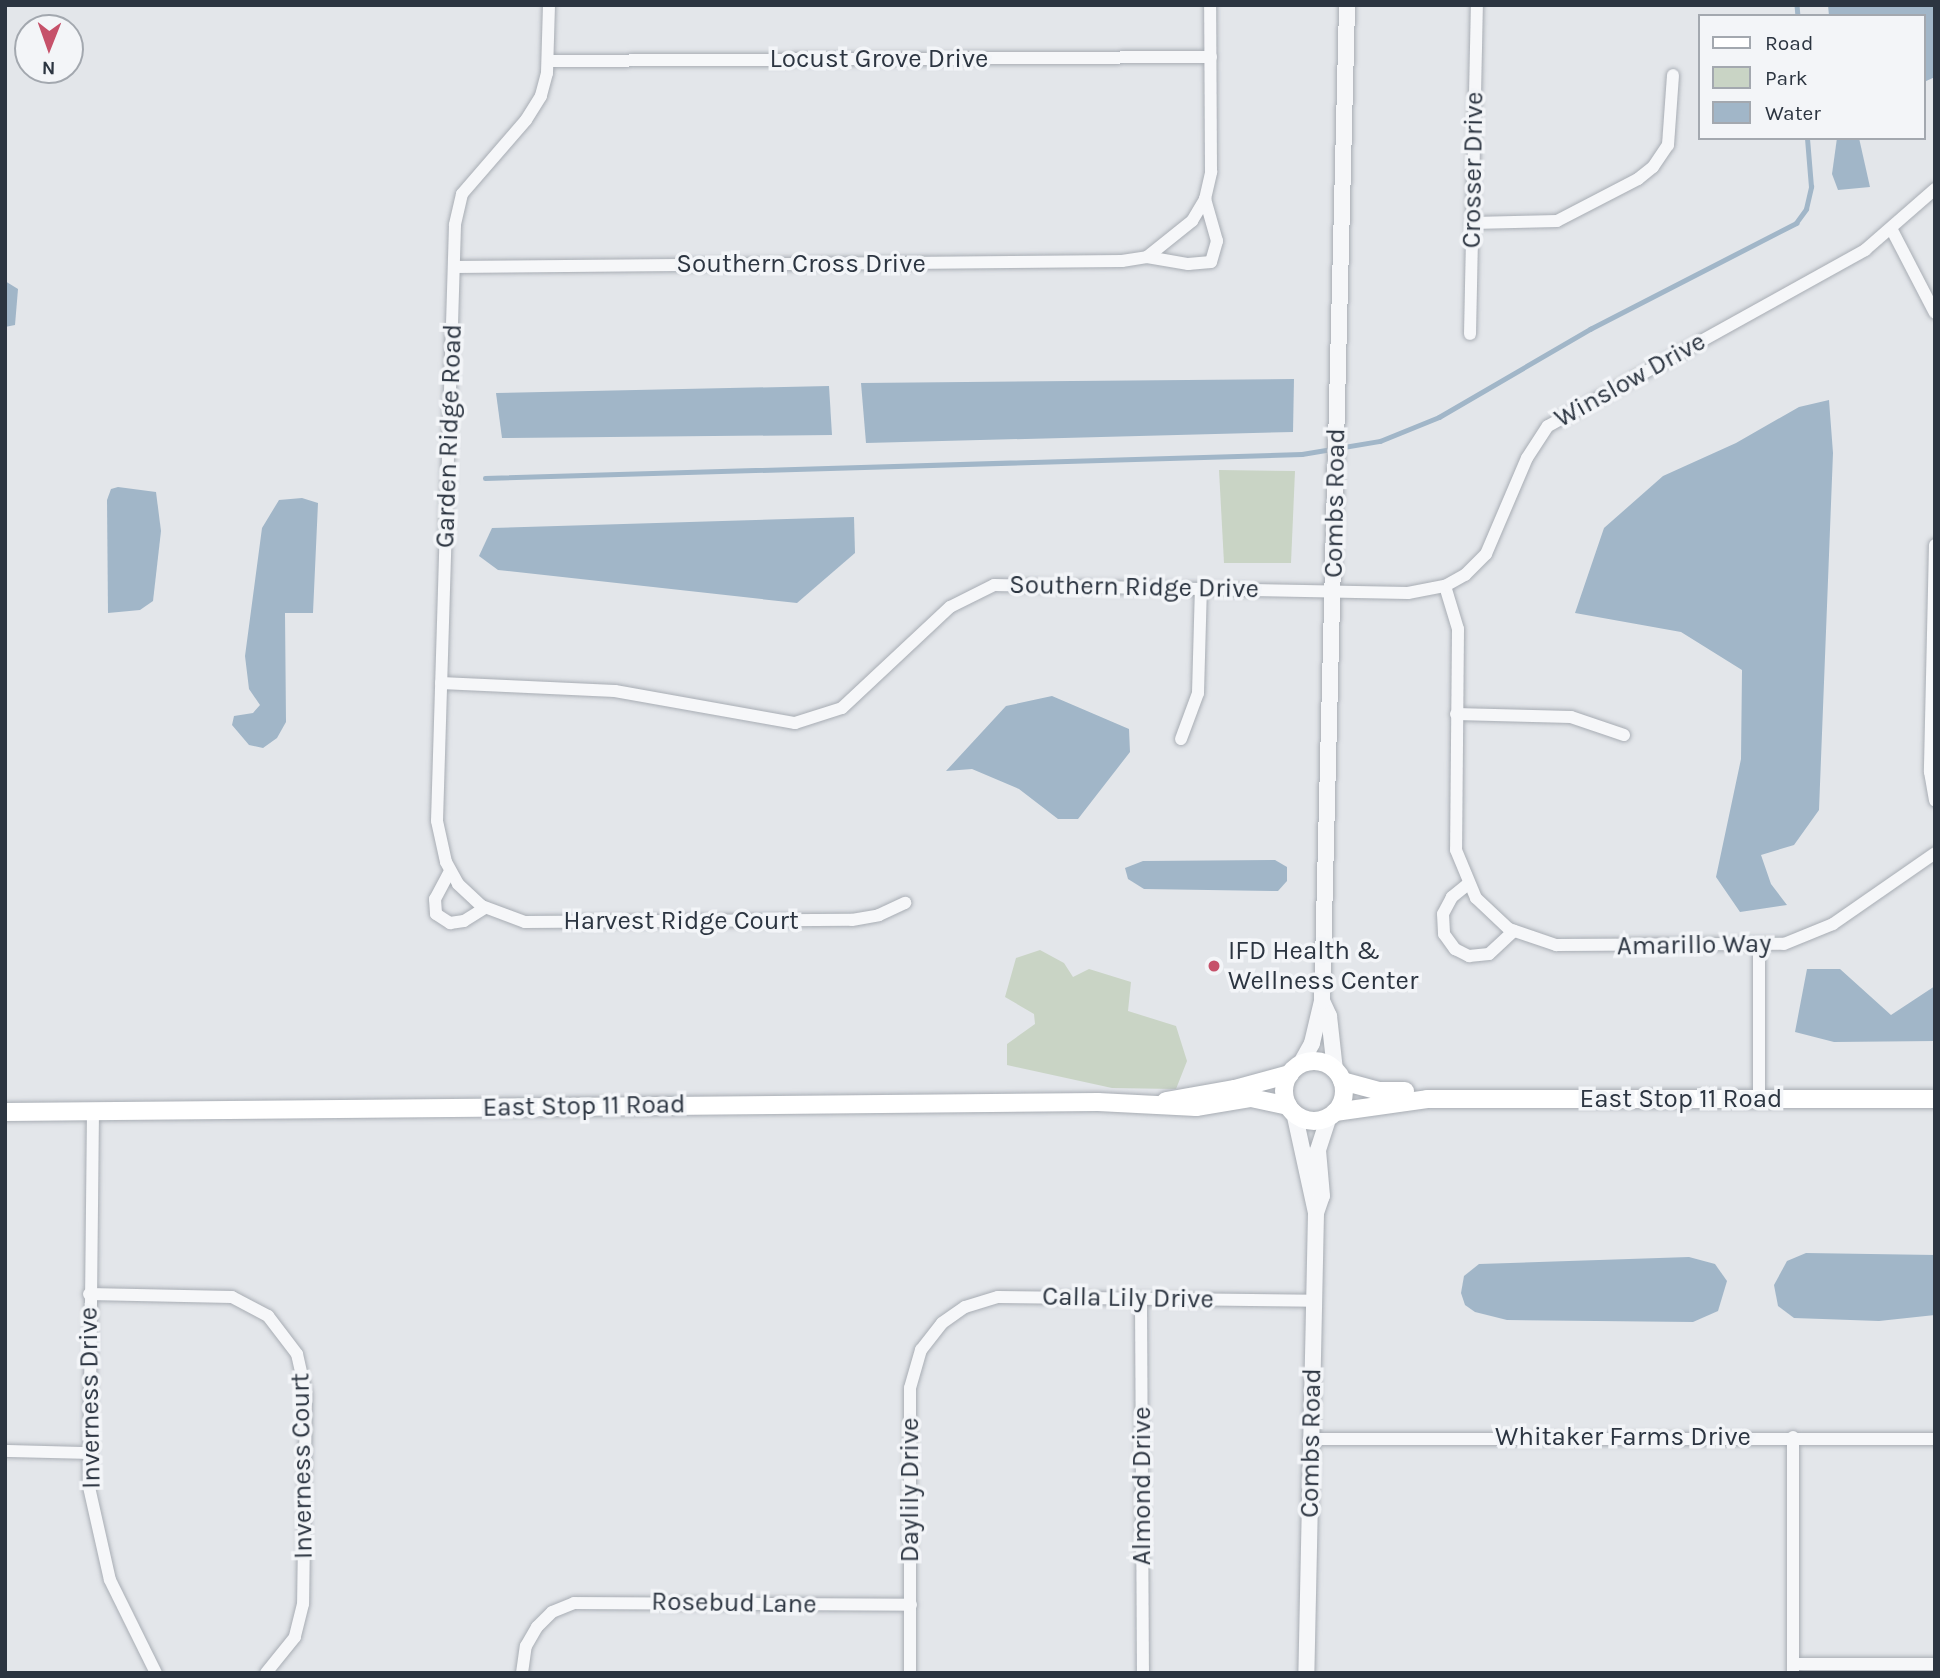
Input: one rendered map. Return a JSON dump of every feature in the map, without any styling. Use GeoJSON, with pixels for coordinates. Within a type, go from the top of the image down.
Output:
{"type":"FeatureCollection","features":[{"type":"Feature","properties":{"kind":"main road"},"geometry":{"type":"LineString","coordinates":[[1316,1062],[1338,1075],[1343,1097],[1332,1115],[1308,1120],[1291,1109],[1285,1090],[1295,1070],[1316,1062]]}},
{"type":"Feature","properties":{"kind":"main road","name":"East Stop 11 Road"},"geometry":{"type":"LineString","coordinates":[[1162,1102],[1295,1070]]}},
{"type":"Feature","properties":{"kind":"main road","name":"East Stop 11 Road"},"geometry":{"type":"LineString","coordinates":[[1338,1075],[1379,1091],[1413,1091],[1427,1099]]}},
{"type":"Feature","properties":{"kind":"main road","name":"East Stop 11 Road"},"geometry":{"type":"LineString","coordinates":[[5,1112],[1162,1102],[1196,1107],[1251,1098],[1291,1109]]}},
{"type":"Feature","properties":{"kind":"main road","name":"East Stop 11 Road"},"geometry":{"type":"LineString","coordinates":[[1332,1115],[1427,1099],[1935,1099]]}},
{"type":"Feature","properties":{"kind":"street","name":"Garden Ridge Road"},"geometry":{"type":"LineString","coordinates":[[463,889],[450,871],[437,826],[455,225],[462,194],[527,120],[541,96],[548,61],[549,5]]}},
{"type":"Feature","properties":{"kind":"street"},"geometry":{"type":"LineString","coordinates":[[1147,257],[1192,221],[1205,199],[1210,172],[1210,5]]}},
{"type":"Feature","properties":{"kind":"street","name":"Combs Road"},"geometry":{"type":"LineString","coordinates":[[1295,1070],[1312,1043],[1322,1001],[1347,5]]}},
{"type":"Feature","properties":{"kind":"street","name":"Crosser Drive"},"geometry":{"type":"LineString","coordinates":[[1470,334],[1477,5]]}},
{"type":"Feature","properties":{"kind":"street","name":"Locust Grove Drive"},"geometry":{"type":"LineString","coordinates":[[548,61],[1211,57]]}},
{"type":"Feature","properties":{"kind":"street"},"geometry":{"type":"LineString","coordinates":[[1472,223],[1557,221],[1638,179],[1653,167],[1668,145],[1673,75]]}},
{"type":"Feature","properties":{"kind":"street","name":"Winslow Drive"},"geometry":{"type":"LineString","coordinates":[[1332,590],[1408,593],[1445,586],[1465,576],[1486,554],[1527,457],[1548,426],[1865,250],[1892,230],[1935,189]]}},
{"type":"Feature","properties":{"kind":"street","name":"Southern Cross Drive"},"geometry":{"type":"LineString","coordinates":[[454,267],[1122,261],[1147,257],[1188,264],[1211,262],[1217,241],[1205,199]]}},
{"type":"Feature","properties":{"kind":"street"},"geometry":{"type":"LineString","coordinates":[[1892,230],[1935,313]]}},
{"type":"Feature","properties":{"kind":"street"},"geometry":{"type":"LineString","coordinates":[[1935,545],[1930,772],[1935,801]]}},
{"type":"Feature","properties":{"kind":"street","name":"Southern Ridge Drive"},"geometry":{"type":"LineString","coordinates":[[441,683],[615,691],[795,723],[842,708],[950,607],[987,587],[1007,584],[1332,590]]}},
{"type":"Feature","properties":{"kind":"street"},"geometry":{"type":"LineString","coordinates":[[1445,586],[1458,629],[1454,836],[1468,884],[1444,910],[1442,922],[1448,941],[1463,954],[1481,956],[1501,947],[1514,931]]}},
{"type":"Feature","properties":{"kind":"street"},"geometry":{"type":"LineString","coordinates":[[1181,739],[1198,693],[1201,588]]}},
{"type":"Feature","properties":{"kind":"street"},"geometry":{"type":"LineString","coordinates":[[1456,714],[1571,717],[1624,735]]}},
{"type":"Feature","properties":{"kind":"street","name":"Amarillo Way"},"geometry":{"type":"LineString","coordinates":[[1468,884],[1492,916],[1514,931],[1556,945],[1759,947],[1824,930],[1935,853]]}},
{"type":"Feature","properties":{"kind":"street"},"geometry":{"type":"LineString","coordinates":[[450,871],[435,899],[436,914],[450,923],[464,921],[485,908]]}},
{"type":"Feature","properties":{"kind":"street","name":"Harvest Ridge Court"},"geometry":{"type":"LineString","coordinates":[[463,889],[485,908],[525,922],[838,920],[879,915],[905,903]]}},
{"type":"Feature","properties":{"kind":"street"},"geometry":{"type":"LineString","coordinates":[[1759,947],[1759,1099]]}},
{"type":"Feature","properties":{"kind":"street","name":"Combs Road"},"geometry":{"type":"LineString","coordinates":[[1322,1001],[1329,1016],[1338,1075]]}},
{"type":"Feature","properties":{"kind":"street","name":"Combs Road"},"geometry":{"type":"LineString","coordinates":[[1291,1109],[1316,1213],[1306,1673]]}},
{"type":"Feature","properties":{"kind":"street","name":"Inverness Drive"},"geometry":{"type":"LineString","coordinates":[[93,1111],[86,1453],[93,1514],[106,1567],[128,1624],[156,1673]]}},
{"type":"Feature","properties":{"kind":"street","name":"Combs Road"},"geometry":{"type":"LineString","coordinates":[[1316,1213],[1322,1196],[1318,1150],[1332,1115]]}},
{"type":"Feature","properties":{"kind":"street","name":"Inverness Court"},"geometry":{"type":"LineString","coordinates":[[89,1294],[232,1297],[268,1316],[297,1354],[306,1394],[303,1604],[295,1637],[266,1673]]}},
{"type":"Feature","properties":{"kind":"street","name":"Calla Lily Drive"},"geometry":{"type":"LineString","coordinates":[[947,1318],[965,1307],[998,1297],[1314,1301]]}},
{"type":"Feature","properties":{"kind":"street","name":"Almond Drive"},"geometry":{"type":"LineString","coordinates":[[1141,1298],[1143,1673]]}},
{"type":"Feature","properties":{"kind":"street","name":"Daylily Drive"},"geometry":{"type":"LineString","coordinates":[[910,1673],[910,1388],[921,1350],[947,1318]]}},
{"type":"Feature","properties":{"kind":"street"},"geometry":{"type":"LineString","coordinates":[[1793,1437],[1793,1669],[1935,1664]]}},
{"type":"Feature","properties":{"kind":"street","name":"Whitaker Farms Drive"},"geometry":{"type":"LineString","coordinates":[[1312,1439],[1935,1438]]}},
{"type":"Feature","properties":{"kind":"street"},"geometry":{"type":"LineString","coordinates":[[5,1451],[86,1453]]}},
{"type":"Feature","properties":{"kind":"street","name":"Rosebud Lane"},"geometry":{"type":"LineString","coordinates":[[522,1673],[533,1633],[558,1609],[587,1601],[911,1605]]}},
{"type":"Feature","properties":{"kind":"green space"},"geometry":{"type":"Polygon","coordinates":[[[1219,470],[1295,471],[1291,563],[1224,563],[1219,470]]]}},
{"type":"Feature","properties":{"kind":"green space"},"geometry":{"type":"Polygon","coordinates":[[[1040,950],[1064,963],[1073,977],[1089,969],[1131,982],[1128,1011],[1176,1026],[1187,1061],[1176,1089],[1112,1088],[1007,1065],[1007,1044],[1035,1024],[1034,1014],[1005,997],[1016,958],[1040,950]]]}},
{"type":"Feature","properties":{"kind":"water"},"geometry":{"type":"Polygon","coordinates":[[[1828,5],[1935,5],[1935,77],[1926,81],[1926,14],[1829,14],[1828,5]]]}},
{"type":"Feature","properties":{"kind":"water"},"geometry":{"type":"Polygon","coordinates":[[[1837,140],[1859,140],[1870,187],[1838,190],[1832,174],[1837,140]]]}},
{"type":"Feature","properties":{"kind":"water"},"geometry":{"type":"Polygon","coordinates":[[[5,281],[18,289],[15,325],[5,327],[5,281]]]}},
{"type":"Feature","properties":{"kind":"water"},"geometry":{"type":"Polygon","coordinates":[[[1294,379],[1293,432],[866,443],[861,383],[1294,379]]]}},
{"type":"Feature","properties":{"kind":"water"},"geometry":{"type":"Polygon","coordinates":[[[829,386],[832,435],[502,438],[496,393],[829,386]]]}},
{"type":"Feature","properties":{"kind":"water"},"geometry":{"type":"Polygon","coordinates":[[[1829,400],[1833,453],[1819,810],[1794,845],[1761,855],[1771,884],[1787,905],[1740,912],[1716,877],[1741,759],[1742,670],[1681,632],[1575,613],[1604,528],[1663,476],[1736,443],[1799,407],[1829,400]]]}},
{"type":"Feature","properties":{"kind":"water"},"geometry":{"type":"Polygon","coordinates":[[[118,487],[156,492],[161,531],[153,601],[140,610],[108,613],[107,500],[111,489],[118,487]]]}},
{"type":"Feature","properties":{"kind":"water"},"geometry":{"type":"Polygon","coordinates":[[[302,498],[318,503],[313,613],[285,613],[286,722],[277,738],[263,748],[249,745],[232,725],[234,716],[253,713],[260,705],[249,689],[245,656],[262,528],[279,500],[302,498]]]}},
{"type":"Feature","properties":{"kind":"water"},"geometry":{"type":"Polygon","coordinates":[[[854,517],[855,553],[797,603],[498,570],[479,556],[492,528],[854,517]]]}},
{"type":"Feature","properties":{"kind":"water"},"geometry":{"type":"Polygon","coordinates":[[[1052,696],[1129,729],[1130,752],[1078,819],[1058,819],[1019,789],[972,769],[946,771],[1006,706],[1052,696]]]}},
{"type":"Feature","properties":{"kind":"water"},"geometry":{"type":"Polygon","coordinates":[[[1275,860],[1287,867],[1287,881],[1278,891],[1144,889],[1128,879],[1125,868],[1143,861],[1275,860]]]}},
{"type":"Feature","properties":{"kind":"water"},"geometry":{"type":"Polygon","coordinates":[[[1807,969],[1840,969],[1891,1015],[1935,986],[1935,1041],[1834,1042],[1795,1032],[1807,969]]]}},
{"type":"Feature","properties":{"kind":"water"},"geometry":{"type":"Polygon","coordinates":[[[1806,1253],[1935,1255],[1935,1315],[1879,1321],[1794,1318],[1778,1306],[1774,1285],[1787,1261],[1806,1253]]]}},
{"type":"Feature","properties":{"kind":"water"},"geometry":{"type":"Polygon","coordinates":[[[1689,1257],[1715,1264],[1727,1281],[1718,1311],[1693,1322],[1507,1320],[1475,1312],[1465,1305],[1461,1293],[1464,1276],[1479,1264],[1689,1257]]]}},
{"type":"Feature","properties":{"kind":"waterway"},"geometry":{"type":"LineString","coordinates":[[1797,5],[1798,14]]}},
{"type":"Feature","properties":{"kind":"waterway"},"geometry":{"type":"LineString","coordinates":[[485,478],[1302,454],[1380,441],[1439,417],[1590,329],[1796,223],[1806,209],[1811,187],[1807,140]]}},
{"type":"Feature","properties":{"kind":"place","name":"IFD Health & Wellness Center"},"geometry":{"type":"Point","coordinates":[1214,966]}}]}
